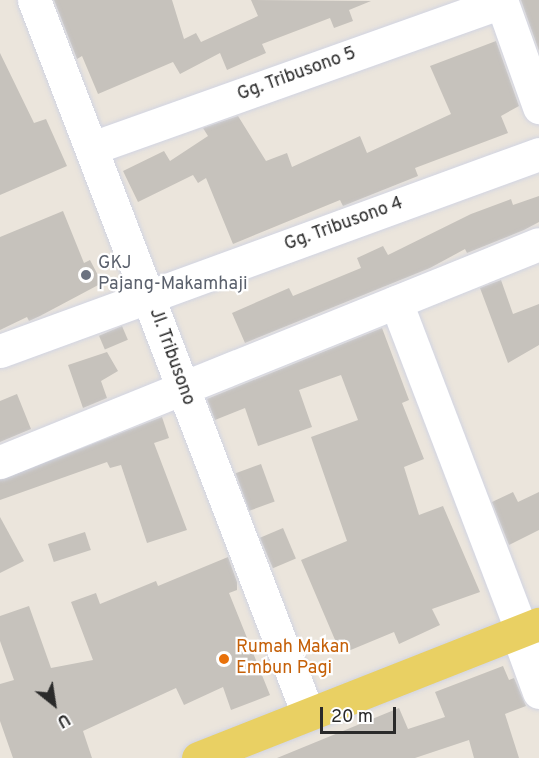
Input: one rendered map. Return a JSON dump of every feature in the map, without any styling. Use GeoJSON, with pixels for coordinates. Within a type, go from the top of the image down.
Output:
{"type":"FeatureCollection","features":[{"type":"Feature","properties":{"kind":"main road"},"geometry":{"type":"LineString","coordinates":[[202,757],[526,629]]}},
{"type":"Feature","properties":{"kind":"street","name":"Jl. Tribusono"},"geometry":{"type":"LineString","coordinates":[[34,0],[308,714]]}},
{"type":"Feature","properties":{"kind":"street","name":"Gg. Tribusono 5"},"geometry":{"type":"LineString","coordinates":[[92,148],[502,1]]}},
{"type":"Feature","properties":{"kind":"street"},"geometry":{"type":"LineString","coordinates":[[502,1],[538,102]]}},
{"type":"Feature","properties":{"kind":"street","name":"Gg. Tribusono 4"},"geometry":{"type":"LineString","coordinates":[[0,351],[539,154]]}},
{"type":"Feature","properties":{"kind":"street"},"geometry":{"type":"LineString","coordinates":[[0,462],[183,390],[539,243]]}},
{"type":"Feature","properties":{"kind":"street"},"geometry":{"type":"LineString","coordinates":[[396,302],[526,629],[539,692]]}},
{"type":"Feature","properties":{"kind":"building"},"geometry":{"type":"Polygon","coordinates":[[[54,0],[172,0],[184,39],[196,33],[201,42],[258,16],[251,0],[371,1],[349,10],[353,21],[334,28],[330,18],[262,44],[266,53],[227,70],[220,53],[180,74],[173,62],[98,94],[82,56],[77,59],[54,0]]]}},
{"type":"Feature","properties":{"kind":"building"},"geometry":{"type":"Polygon","coordinates":[[[521,0],[539,0],[539,51],[521,0]]]}},
{"type":"Feature","properties":{"kind":"building"},"geometry":{"type":"Polygon","coordinates":[[[496,41],[519,106],[501,116],[508,133],[415,168],[418,176],[343,206],[340,200],[233,244],[206,178],[198,183],[193,175],[138,202],[123,171],[164,151],[170,161],[208,136],[203,128],[238,116],[266,161],[287,153],[292,167],[360,136],[367,153],[451,114],[430,66],[496,41]]]}},
{"type":"Feature","properties":{"kind":"building"},"geometry":{"type":"Polygon","coordinates":[[[0,53],[34,123],[46,119],[67,166],[0,195],[0,53]]]}},
{"type":"Feature","properties":{"kind":"building"},"geometry":{"type":"Polygon","coordinates":[[[539,196],[539,222],[524,230],[467,253],[465,249],[430,268],[245,343],[232,313],[289,288],[293,296],[361,268],[357,258],[383,246],[388,255],[471,214],[511,199],[513,205],[539,196]]]}},
{"type":"Feature","properties":{"kind":"building"},"geometry":{"type":"Polygon","coordinates":[[[63,211],[84,263],[90,260],[102,283],[40,316],[29,321],[27,317],[0,330],[0,237],[63,211]]]}},
{"type":"Feature","properties":{"kind":"building"},"geometry":{"type":"Polygon","coordinates":[[[501,280],[513,314],[539,304],[539,345],[508,363],[480,288],[501,280]]]}},
{"type":"Feature","properties":{"kind":"building"},"geometry":{"type":"Polygon","coordinates":[[[122,326],[128,340],[105,350],[99,336],[122,326]]]}},
{"type":"Feature","properties":{"kind":"building"},"geometry":{"type":"Polygon","coordinates":[[[382,328],[409,400],[402,403],[424,459],[404,467],[419,515],[443,506],[480,592],[432,609],[440,625],[399,644],[394,632],[341,654],[301,560],[347,541],[311,437],[358,420],[341,375],[299,390],[312,427],[258,446],[245,408],[215,420],[207,399],[382,328]]]}},
{"type":"Feature","properties":{"kind":"building"},"geometry":{"type":"Polygon","coordinates":[[[107,352],[118,371],[101,381],[107,398],[83,408],[68,365],[107,352]]]}},
{"type":"Feature","properties":{"kind":"building"},"geometry":{"type":"Polygon","coordinates":[[[17,394],[31,429],[0,442],[0,401],[17,394]]]}},
{"type":"Feature","properties":{"kind":"building"},"geometry":{"type":"Polygon","coordinates":[[[162,417],[169,438],[154,443],[187,530],[147,543],[121,465],[110,468],[107,462],[0,500],[0,480],[162,417]]]}},
{"type":"Feature","properties":{"kind":"building"},"geometry":{"type":"Polygon","coordinates":[[[261,464],[275,502],[249,511],[236,473],[261,464]]]}},
{"type":"Feature","properties":{"kind":"building"},"geometry":{"type":"Polygon","coordinates":[[[513,492],[518,502],[539,492],[539,530],[509,545],[492,502],[513,492]]]}},
{"type":"Feature","properties":{"kind":"building"},"geometry":{"type":"Polygon","coordinates":[[[0,517],[24,561],[0,573],[0,517]]]}},
{"type":"Feature","properties":{"kind":"building"},"geometry":{"type":"Polygon","coordinates":[[[283,528],[296,558],[273,568],[260,538],[283,528]]]}},
{"type":"Feature","properties":{"kind":"building"},"geometry":{"type":"Polygon","coordinates":[[[85,532],[91,550],[54,562],[48,544],[85,532]]]}},
{"type":"Feature","properties":{"kind":"building"},"geometry":{"type":"Polygon","coordinates":[[[228,557],[237,582],[237,590],[229,593],[270,695],[231,710],[223,687],[184,705],[176,688],[83,731],[92,758],[13,758],[0,721],[0,684],[14,680],[0,641],[0,616],[29,606],[51,668],[93,660],[71,602],[96,593],[100,604],[156,581],[158,586],[228,557]]]}},
{"type":"Feature","properties":{"kind":"building"},"geometry":{"type":"Polygon","coordinates":[[[503,666],[509,680],[514,678],[526,706],[505,714],[519,758],[474,758],[469,740],[415,758],[277,758],[399,708],[408,729],[445,717],[435,692],[503,666]]]}},
{"type":"Feature","properties":{"kind":"place","name":"GKJ Pajang-Makamhaji"},"geometry":{"type":"Point","coordinates":[86,275]}},
{"type":"Feature","properties":{"kind":"place","name":"Rumah Makan Embun Pagi"},"geometry":{"type":"Point","coordinates":[224,659]}}]}
